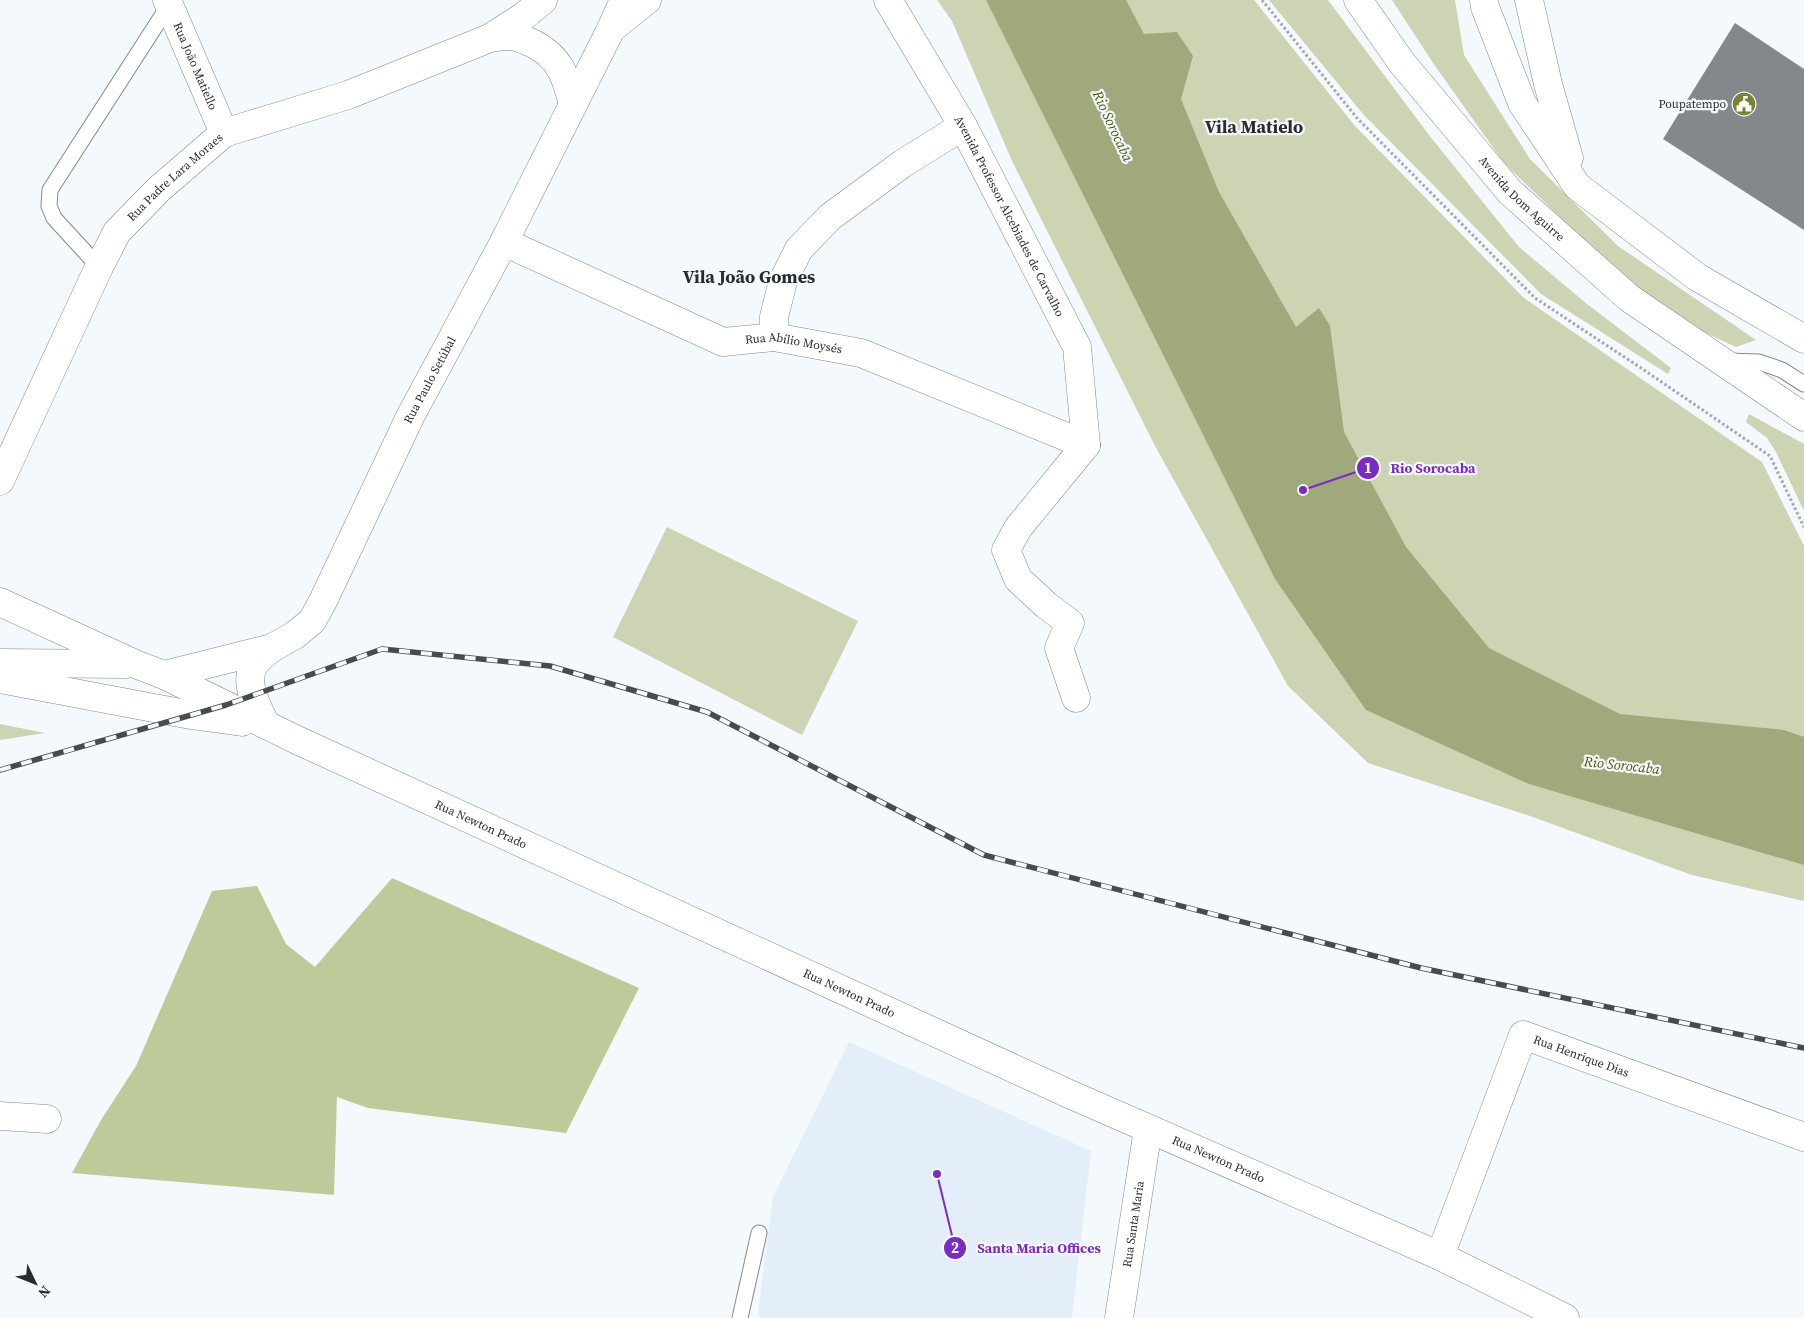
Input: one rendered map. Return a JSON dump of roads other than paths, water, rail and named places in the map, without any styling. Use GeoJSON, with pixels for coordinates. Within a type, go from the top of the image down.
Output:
{"type":"FeatureCollection","features":[{"type":"Feature","properties":{"kind":"main road","name":"Rua Padre Lara Moraes"},"geometry":{"type":"LineString","coordinates":[[0,481],[117,232],[159,188],[224,133],[348,94],[490,38],[524,16],[543,0]]}},
{"type":"Feature","properties":{"kind":"main road","name":"Rua Paulo Setúbal"},"geometry":{"type":"LineString","coordinates":[[164,675],[272,648],[295,635],[312,621],[410,417],[504,242],[624,0]]}},
{"type":"Feature","properties":{"kind":"main road"},"geometry":{"type":"LineString","coordinates":[[611,29],[647,0]]}},
{"type":"Feature","properties":{"kind":"main road","name":"Avenida Professor Alcebiades de Carvalho"},"geometry":{"type":"LineString","coordinates":[[888,0],[963,126],[1078,347],[1086,445]]}},
{"type":"Feature","properties":{"kind":"main road","name":"Avenida Dom Aguirre"},"geometry":{"type":"LineString","coordinates":[[1358,0],[1402,63],[1510,192],[1629,298],[1804,416]]}},
{"type":"Feature","properties":{"kind":"main road"},"geometry":{"type":"LineString","coordinates":[[1484,0],[1522,103],[1577,186],[1697,277],[1804,339]]}},
{"type":"Feature","properties":{"kind":"main road"},"geometry":{"type":"LineString","coordinates":[[1529,0],[1548,84],[1577,186]]}},
{"type":"Feature","properties":{"kind":"main road","name":"Rua João Matiello"},"geometry":{"type":"LineString","coordinates":[[168,3],[224,133]]}},
{"type":"Feature","properties":{"kind":"main road"},"geometry":{"type":"LineString","coordinates":[[490,38],[511,36],[543,48],[553,57],[563,72],[573,106]]}},
{"type":"Feature","properties":{"kind":"main road"},"geometry":{"type":"LineString","coordinates":[[774,338],[774,317],[783,280],[799,249],[830,217],[894,170],[963,126]]}},
{"type":"Feature","properties":{"kind":"main road","name":"Rua Abílio Moysés"},"geometry":{"type":"LineString","coordinates":[[504,242],[723,342],[774,338],[861,353],[1086,445]]}},
{"type":"Feature","properties":{"kind":"main road"},"geometry":{"type":"LineString","coordinates":[[1076,698],[1059,648],[1070,623],[1046,605],[1018,579],[1006,550],[1018,528],[1086,445]]}},
{"type":"Feature","properties":{"kind":"main road","name":"Rua Newton Prado"},"geometry":{"type":"LineString","coordinates":[[0,602],[135,664],[164,675],[266,725],[1148,1129],[1440,1256],[1565,1318]]}},
{"type":"Feature","properties":{"kind":"main road"},"geometry":{"type":"LineString","coordinates":[[266,725],[252,696],[249,679],[256,662],[272,648]]}},
{"type":"Feature","properties":{"kind":"main road"},"geometry":{"type":"LineString","coordinates":[[0,663],[135,664]]}},
{"type":"Feature","properties":{"kind":"main road"},"geometry":{"type":"LineString","coordinates":[[0,679],[191,715],[266,725]]}},
{"type":"Feature","properties":{"kind":"main road","name":"Rua Henrique Dias"},"geometry":{"type":"LineString","coordinates":[[1440,1256],[1523,1035],[1804,1137]]}},
{"type":"Feature","properties":{"kind":"main road"},"geometry":{"type":"LineString","coordinates":[[0,1116],[47,1119]]}},
{"type":"Feature","properties":{"kind":"main road","name":"Rua Santa Maria"},"geometry":{"type":"LineString","coordinates":[[1119,1318],[1148,1129]]}},
{"type":"Feature","properties":{"kind":"lane"},"geometry":{"type":"LineString","coordinates":[[99,267],[54,218],[49,206],[50,190],[168,3]]}},
{"type":"Feature","properties":{"kind":"lane"},"geometry":{"type":"LineString","coordinates":[[1720,360],[1759,362],[1782,370],[1804,384]]}},
{"type":"Feature","properties":{"kind":"lane"},"geometry":{"type":"LineString","coordinates":[[740,1318],[759,1233]]}},
{"type":"Feature","properties":{"kind":"water","name":"Rio Sorocaba"},"geometry":{"type":"Polygon","coordinates":[[[986,0],[1126,0],[1144,34],[1177,32],[1193,56],[1181,99],[1219,192],[1296,327],[1319,308],[1330,326],[1344,432],[1406,547],[1489,648],[1620,714],[1784,730],[1804,737],[1804,865],[1529,784],[1366,710],[1275,579],[986,0]]]}},
{"type":"Feature","properties":{"kind":"railway"},"geometry":{"type":"LineString","coordinates":[[0,770],[226,705],[382,649],[550,666],[707,712],[984,855],[1421,968],[1804,1048]]}},
{"type":"Feature","properties":{"kind":"place","name":"Poupatempo"},"geometry":{"type":"Point","coordinates":[1744,104]}},
{"type":"Feature","properties":{"kind":"place","name":"Rio Sorocaba"},"geometry":{"type":"Point","coordinates":[1303,490]}},
{"type":"Feature","properties":{"kind":"place","name":"Santa Maria Offices"},"geometry":{"type":"Point","coordinates":[937,1174]}},
{"type":"Feature","properties":{"kind":"district","name":"Vila Matielo"},"geometry":{"type":"Point","coordinates":[1254,126]}},
{"type":"Feature","properties":{"kind":"district","name":"Vila João Gomes"},"geometry":{"type":"Point","coordinates":[749,276]}}]}
